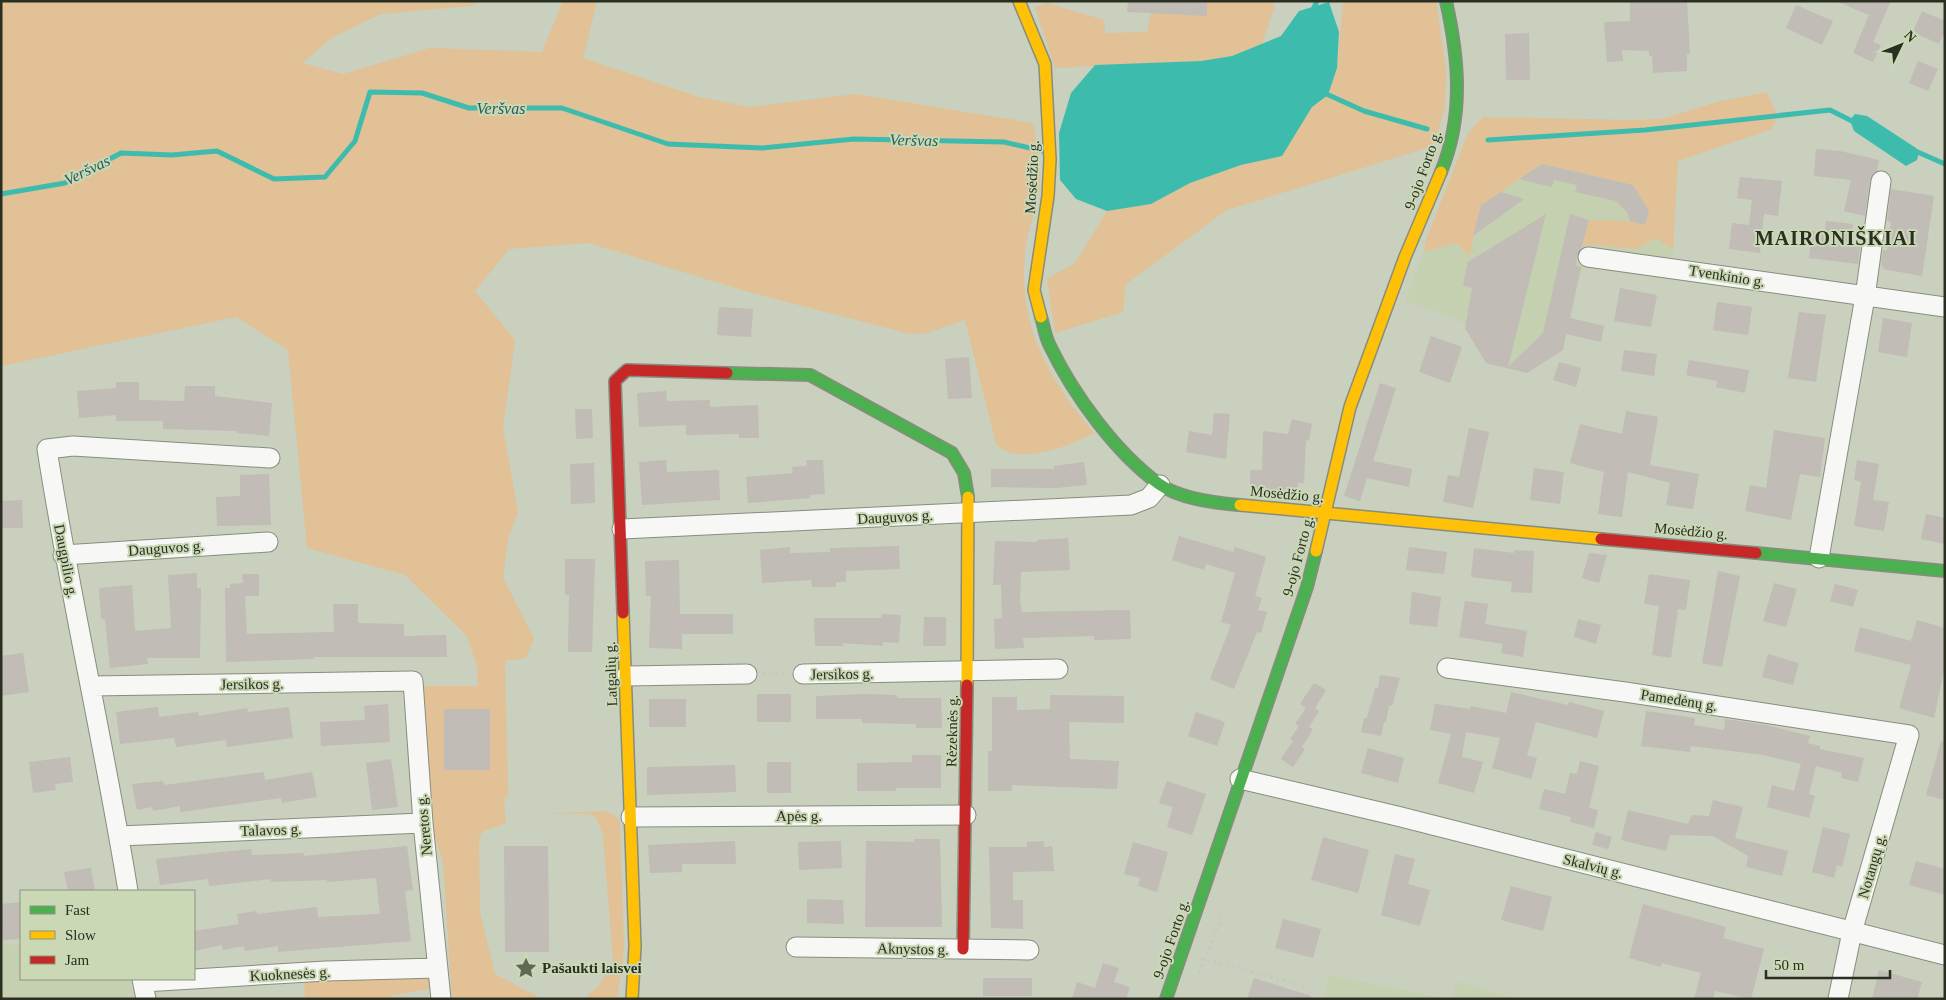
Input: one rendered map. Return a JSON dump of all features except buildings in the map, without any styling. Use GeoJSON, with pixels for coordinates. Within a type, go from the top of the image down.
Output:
{"type":"FeatureCollection","features":[{"type":"Feature","properties":{"kind":"street","name":"Mosėdžio g."},"geometry":{"type":"LineString","coordinates":[[1019,1],[1045,64],[1050,159],[1048,196],[1034,290],[1049,345],[1076,391],[1120,448],[1160,485],[1204,502],[1945,571]]}},
{"type":"Feature","properties":{"kind":"street","name":"9-ojo Forto g."},"geometry":{"type":"LineString","coordinates":[[1166,999],[1307,587],[1350,407],[1405,257],[1443,166],[1456,120],[1458,75],[1453,33],[1446,1]]}},
{"type":"Feature","properties":{"kind":"street"},"geometry":{"type":"LineString","coordinates":[[1819,558],[1865,297],[1882,180]]}},
{"type":"Feature","properties":{"kind":"street","name":"Tvenkinio g."},"geometry":{"type":"LineString","coordinates":[[1588,257],[1945,307]]}},
{"type":"Feature","properties":{"kind":"street","name":"Latgalių g."},"geometry":{"type":"LineString","coordinates":[[632,999],[635,946],[622,529],[615,381],[627,370],[810,375],[952,453],[960,460],[964,470],[969,513]]}},
{"type":"Feature","properties":{"kind":"street","name":"Daugpilio g."},"geometry":{"type":"LineString","coordinates":[[128,890],[91,686],[63,555],[47,449],[73,446],[270,458]]}},
{"type":"Feature","properties":{"kind":"street","name":"Dauguvos g."},"geometry":{"type":"LineString","coordinates":[[622,529],[1131,505],[1149,498],[1160,485]]}},
{"type":"Feature","properties":{"kind":"street","name":"Rėzeknės g."},"geometry":{"type":"LineString","coordinates":[[963,950],[969,513]]}},
{"type":"Feature","properties":{"kind":"street","name":"Dauguvos g."},"geometry":{"type":"LineString","coordinates":[[63,555],[268,542]]}},
{"type":"Feature","properties":{"kind":"street","name":"Pamedėnų g."},"geometry":{"type":"LineString","coordinates":[[1447,668],[1625,692],[1910,735]]}},
{"type":"Feature","properties":{"kind":"street","name":"Jersikos g."},"geometry":{"type":"LineString","coordinates":[[803,674],[1058,670]]}},
{"type":"Feature","properties":{"kind":"street"},"geometry":{"type":"LineString","coordinates":[[626,676],[747,674]]}},
{"type":"Feature","properties":{"kind":"street","name":"Jersikos g."},"geometry":{"type":"LineString","coordinates":[[91,686],[413,681]]}},
{"type":"Feature","properties":{"kind":"street","name":"Neretos g."},"geometry":{"type":"LineString","coordinates":[[413,681],[423,823],[441,999]]}},
{"type":"Feature","properties":{"kind":"street","name":"Notangų g."},"geometry":{"type":"LineString","coordinates":[[1838,999],[1852,932],[1910,735]]}},
{"type":"Feature","properties":{"kind":"street","name":"Skalvių g."},"geometry":{"type":"LineString","coordinates":[[1240,779],[1397,816],[1945,955]]}},
{"type":"Feature","properties":{"kind":"street","name":"Apės g."},"geometry":{"type":"LineString","coordinates":[[631,817],[966,815]]}},
{"type":"Feature","properties":{"kind":"street","name":"Talavos g."},"geometry":{"type":"LineString","coordinates":[[119,836],[423,823]]}},
{"type":"Feature","properties":{"kind":"street","name":"Aknystos g."},"geometry":{"type":"LineString","coordinates":[[796,947],[1029,950]]}},
{"type":"Feature","properties":{"kind":"street","name":"Kuoknesės g."},"geometry":{"type":"LineString","coordinates":[[144,986],[326,971],[437,968]]}},
{"type":"Feature","properties":{"kind":"path","name":"Jersikos g."},"geometry":{"type":"LineString","coordinates":[[747,674],[803,674]]}},
{"type":"Feature","properties":{"kind":"path"},"geometry":{"type":"LineString","coordinates":[[1198,975],[1223,913]]}},
{"type":"Feature","properties":{"kind":"path"},"geometry":{"type":"LineString","coordinates":[[1182,951],[1204,959],[1307,986]]}},
{"type":"Feature","properties":{"kind":"shaded area"},"geometry":{"type":"Polygon","coordinates":[[[1,1],[478,1],[471,6],[381,14],[333,37],[302,63],[343,74],[430,48],[542,52],[563,1],[597,1],[583,58],[699,97],[750,107],[856,94],[1033,123],[1039,159],[1040,180],[1038,198],[1026,242],[1024,278],[1026,303],[1031,327],[1039,349],[1062,391],[1094,433],[1053,450],[1030,454],[1009,452],[996,444],[965,320],[927,333],[910,334],[745,291],[589,243],[509,249],[475,291],[515,340],[503,428],[518,512],[508,539],[503,578],[534,638],[526,658],[505,661],[508,787],[508,796],[504,799],[506,823],[482,832],[479,843],[480,912],[495,974],[542,999],[452,999],[443,862],[434,834],[420,691],[423,686],[478,686],[477,666],[467,636],[405,575],[307,548],[288,350],[236,317],[1,366],[1,1]]]}},
{"type":"Feature","properties":{"kind":"shaded area"},"geometry":{"type":"Polygon","coordinates":[[[1207,1],[1274,1],[1274,9],[1262,44],[1232,56],[1201,61],[1055,68],[1035,7],[1047,3],[1104,20],[1105,33],[1147,32],[1151,13],[1206,16],[1207,1]]]}},
{"type":"Feature","properties":{"kind":"shaded area"},"geometry":{"type":"Polygon","coordinates":[[[1343,1],[1436,1],[1446,70],[1445,109],[1433,146],[1227,210],[1126,284],[1123,312],[1055,333],[1047,279],[1075,263],[1107,211],[1151,204],[1190,183],[1241,165],[1282,156],[1312,107],[1328,95],[1337,68],[1343,1]]]}},
{"type":"Feature","properties":{"kind":"shaded area"},"geometry":{"type":"Polygon","coordinates":[[[1767,92],[1777,115],[1772,129],[1678,161],[1673,250],[1656,238],[1636,249],[1582,244],[1589,220],[1630,221],[1645,225],[1649,211],[1633,185],[1542,164],[1481,205],[1469,257],[1457,243],[1424,252],[1426,240],[1468,133],[1483,117],[1662,119],[1717,102],[1767,92]]]}},
{"type":"Feature","properties":{"kind":"shaded area"},"geometry":{"type":"Polygon","coordinates":[[[1542,164],[1633,185],[1649,211],[1636,249],[1656,238],[1673,250],[1669,280],[1582,267],[1563,350],[1527,373],[1486,363],[1465,328],[1465,323],[1417,304],[1405,302],[1424,252],[1457,243],[1468,256],[1481,205],[1542,164]]]}},
{"type":"Feature","properties":{"kind":"shaded area"},"geometry":{"type":"Polygon","coordinates":[[[606,811],[620,821],[624,950],[617,999],[588,999],[586,997],[598,987],[613,961],[603,835],[596,818],[589,814],[544,814],[606,811]]]}},
{"type":"Feature","properties":{"kind":"shaded area"},"geometry":{"type":"Polygon","coordinates":[[[20,944],[20,980],[130,980],[134,999],[1,999],[1,945],[20,944]]]}},
{"type":"Feature","properties":{"kind":"shaded area"},"geometry":{"type":"Polygon","coordinates":[[[1329,975],[1448,999],[1322,999],[1329,975]]]}},
{"type":"Feature","properties":{"kind":"shaded area"},"geometry":{"type":"Polygon","coordinates":[[[304,976],[424,977],[431,982],[432,988],[391,996],[391,999],[305,999],[304,976]]]}},
{"type":"Feature","properties":{"kind":"shaded area"},"geometry":{"type":"Polygon","coordinates":[[[1457,982],[1518,999],[1451,999],[1457,982]]]}},
{"type":"Feature","properties":{"kind":"water"},"geometry":{"type":"Polygon","coordinates":[[[1329,2],[1339,32],[1337,68],[1328,95],[1312,107],[1282,156],[1241,165],[1190,183],[1151,204],[1107,211],[1076,199],[1060,180],[1059,133],[1071,93],[1095,65],[1201,61],[1232,56],[1281,36],[1299,11],[1329,2]]]}},
{"type":"Feature","properties":{"kind":"water"},"geometry":{"type":"Polygon","coordinates":[[[1855,114],[1867,116],[1916,148],[1919,152],[1917,160],[1906,166],[1854,131],[1850,120],[1855,114]]]}},
{"type":"Feature","properties":{"kind":"waterway"},"geometry":{"type":"LineString","coordinates":[[1313,10],[1317,1]]}},
{"type":"Feature","properties":{"kind":"waterway","name":"Veršvas"},"geometry":{"type":"LineString","coordinates":[[1,194],[65,183],[121,153],[172,155],[217,151],[274,179],[325,177],[355,141],[370,92],[422,93],[469,108],[562,108],[668,144],[762,148],[854,139],[1004,142],[1043,151]]}},
{"type":"Feature","properties":{"kind":"waterway"},"geometry":{"type":"LineString","coordinates":[[1322,92],[1364,111],[1427,129]]}},
{"type":"Feature","properties":{"kind":"waterway"},"geometry":{"type":"LineString","coordinates":[[1488,140],[1645,130],[1830,110],[1856,123]]}},
{"type":"Feature","properties":{"kind":"waterway"},"geometry":{"type":"LineString","coordinates":[[1913,150],[1945,164]]}},
{"type":"Feature","properties":{"kind":"traffic: fast"},"geometry":{"type":"LineString","coordinates":[[1441,172],[1453,130],[1457,87],[1454,44],[1446,1]]}},
{"type":"Feature","properties":{"kind":"traffic: fast"},"geometry":{"type":"LineString","coordinates":[[1041,317],[1050,346],[1083,403],[1127,456],[1167,489],[1187,497],[1240,505]]}},
{"type":"Feature","properties":{"kind":"traffic: fast"},"geometry":{"type":"LineString","coordinates":[[727,373],[810,375],[952,453],[964,473],[968,497]]}},
{"type":"Feature","properties":{"kind":"traffic: fast"},"geometry":{"type":"LineString","coordinates":[[1166,999],[1307,587],[1316,551]]}},
{"type":"Feature","properties":{"kind":"traffic: fast"},"geometry":{"type":"LineString","coordinates":[[1756,553],[1945,571]]}},
{"type":"Feature","properties":{"kind":"traffic: slow"},"geometry":{"type":"LineString","coordinates":[[1019,1],[1045,64],[1050,159],[1048,196],[1034,290],[1041,317]]}},
{"type":"Feature","properties":{"kind":"traffic: slow"},"geometry":{"type":"LineString","coordinates":[[1316,551],[1350,407],[1405,257],[1441,172]]}},
{"type":"Feature","properties":{"kind":"traffic: slow"},"geometry":{"type":"LineString","coordinates":[[967,685],[968,497]]}},
{"type":"Feature","properties":{"kind":"traffic: slow"},"geometry":{"type":"LineString","coordinates":[[1240,505],[1601,539]]}},
{"type":"Feature","properties":{"kind":"traffic: slow"},"geometry":{"type":"LineString","coordinates":[[623,613],[635,946],[632,999]]}},
{"type":"Feature","properties":{"kind":"traffic: jam"},"geometry":{"type":"LineString","coordinates":[[623,613],[615,381],[627,370],[727,373]]}},
{"type":"Feature","properties":{"kind":"traffic: jam"},"geometry":{"type":"LineString","coordinates":[[1601,539],[1756,553]]}},
{"type":"Feature","properties":{"kind":"traffic: jam"},"geometry":{"type":"LineString","coordinates":[[963,949],[967,685]]}},
{"type":"Feature","properties":{"kind":"place","name":"Pašaukti laisvei"},"geometry":{"type":"Point","coordinates":[526,968]}},
{"type":"Feature","properties":{"kind":"district","name":"MAIRONIŠKIAI"},"geometry":{"type":"Point","coordinates":[1836,238]}}]}
